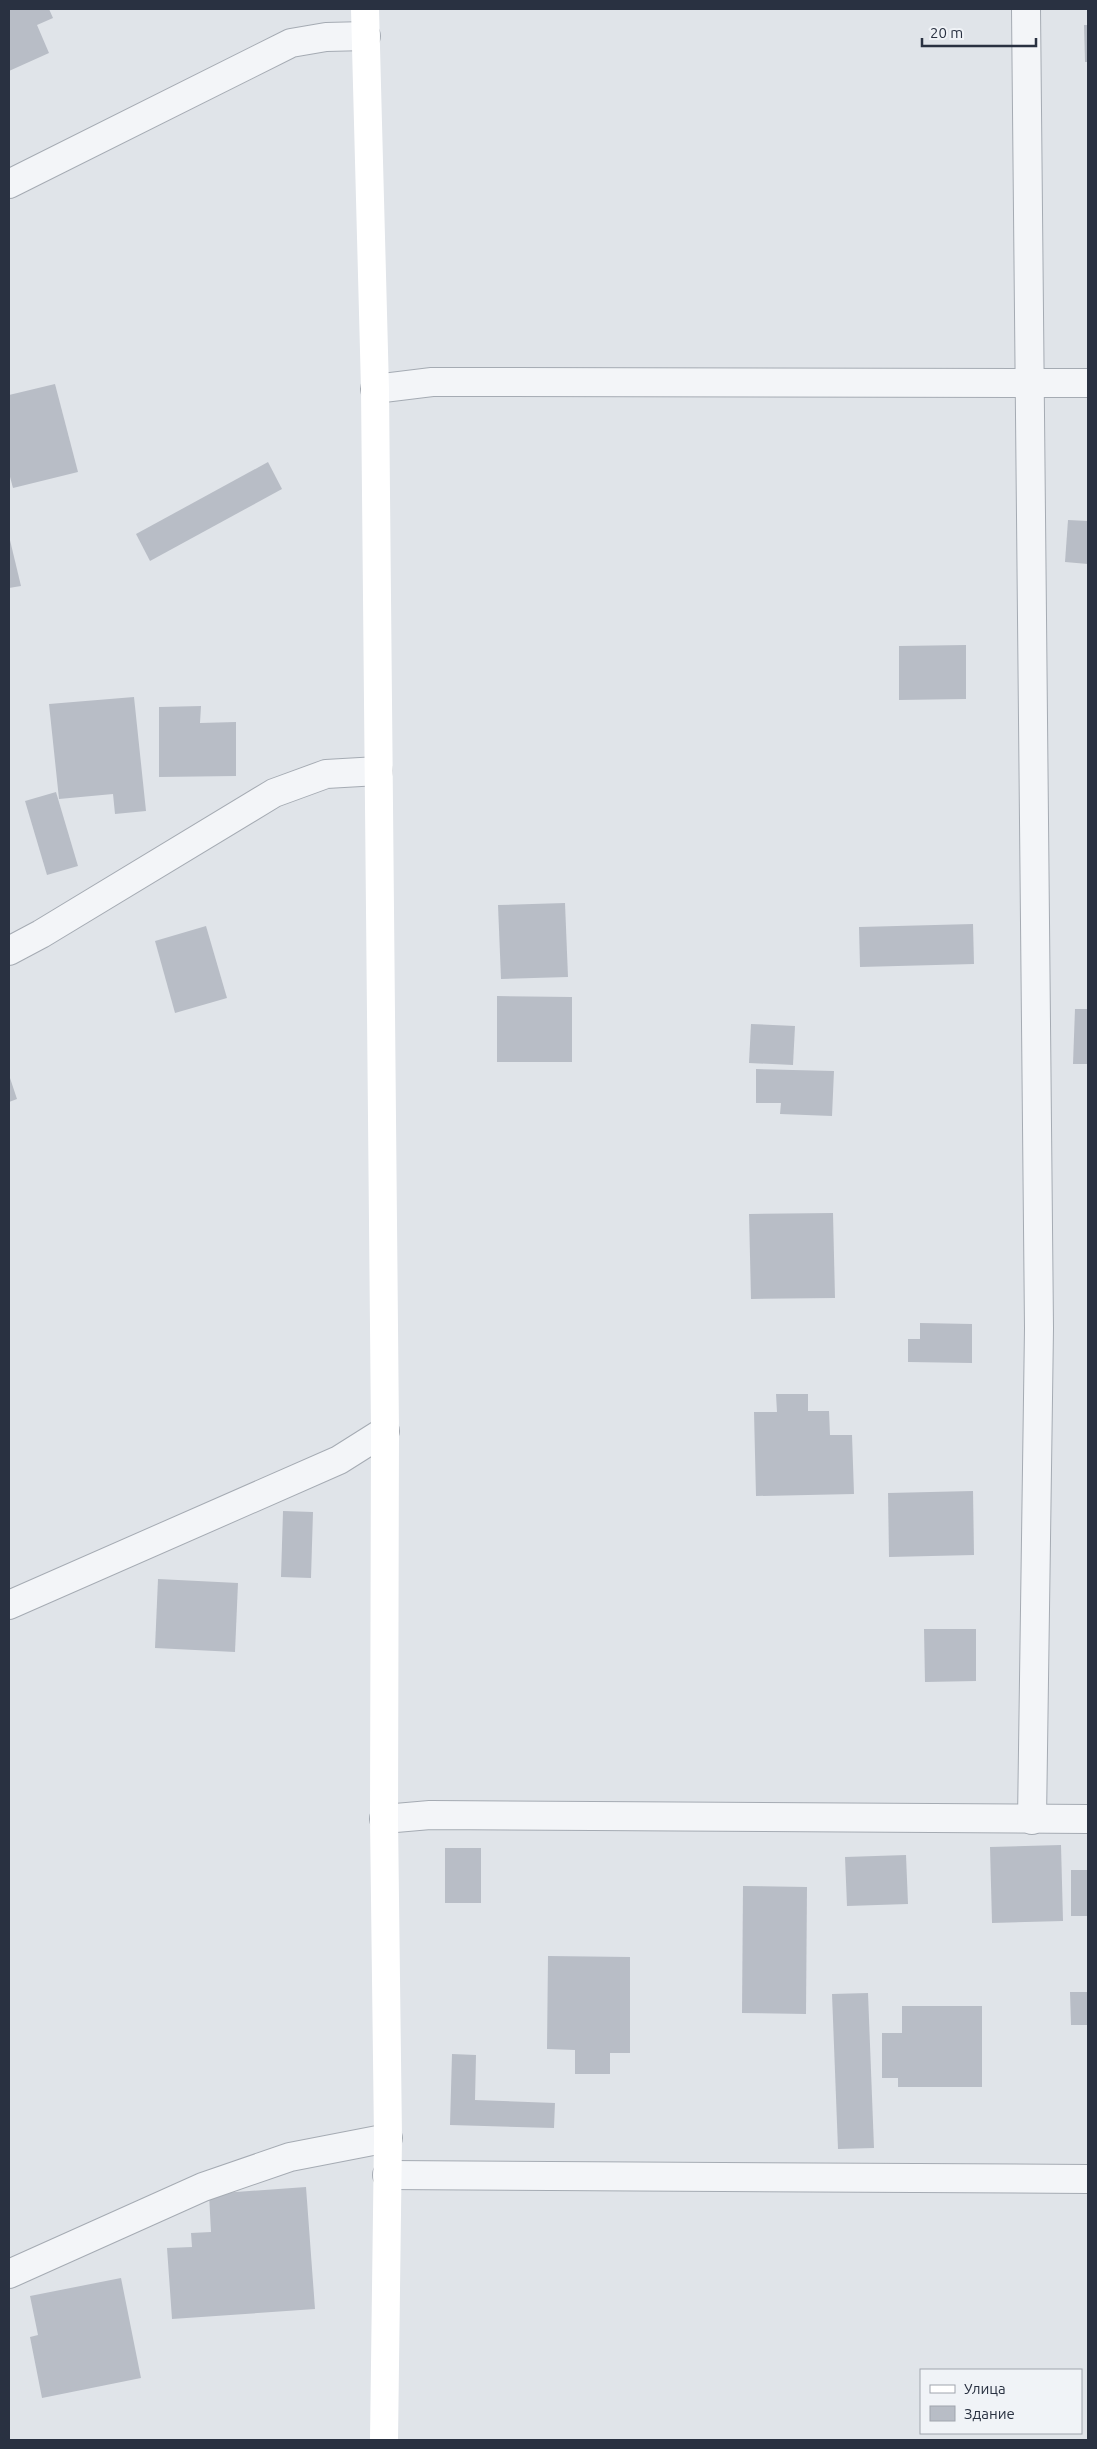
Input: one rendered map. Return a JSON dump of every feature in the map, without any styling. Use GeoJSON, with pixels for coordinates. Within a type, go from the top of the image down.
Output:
{"type":"FeatureCollection","features":[{"type":"Feature","properties":{"kind":"street"},"geometry":{"type":"LineString","coordinates":[[366,9],[375,389],[385,1431],[384,1820],[388,2138],[384,2440]]}},
{"type":"Feature","properties":{"kind":"street"},"geometry":{"type":"LineString","coordinates":[[1026,9],[1039,1318],[1032,1820]]}},
{"type":"Feature","properties":{"kind":"street"},"geometry":{"type":"LineString","coordinates":[[9,184],[291,43],[326,37],[366,36]]}},
{"type":"Feature","properties":{"kind":"street"},"geometry":{"type":"LineString","coordinates":[[375,389],[432,382],[1088,383]]}},
{"type":"Feature","properties":{"kind":"street"},"geometry":{"type":"LineString","coordinates":[[9,951],[50,929],[274,793],[326,774],[378,771]]}},
{"type":"Feature","properties":{"kind":"street"},"geometry":{"type":"LineString","coordinates":[[9,1605],[339,1460],[385,1431]]}},
{"type":"Feature","properties":{"kind":"street"},"geometry":{"type":"LineString","coordinates":[[384,1820],[440,1815],[1088,1819]]}},
{"type":"Feature","properties":{"kind":"street"},"geometry":{"type":"LineString","coordinates":[[9,2274],[203,2187],[290,2157],[388,2138]]}},
{"type":"Feature","properties":{"kind":"street"},"geometry":{"type":"LineString","coordinates":[[387,2174],[1088,2179]]}},
{"type":"Feature","properties":{"kind":"building"},"geometry":{"type":"Polygon","coordinates":[[[9,9],[49,9],[53,18],[37,25],[49,53],[9,71],[9,9]]]}},
{"type":"Feature","properties":{"kind":"building"},"geometry":{"type":"Polygon","coordinates":[[[1084,25],[1088,25],[1088,62],[1085,62],[1084,25]]]}},
{"type":"Feature","properties":{"kind":"building"},"geometry":{"type":"Polygon","coordinates":[[[55,384],[78,472],[13,488],[9,473],[9,395],[55,384]]]}},
{"type":"Feature","properties":{"kind":"building"},"geometry":{"type":"Polygon","coordinates":[[[268,462],[282,489],[150,561],[136,534],[268,462]]]}},
{"type":"Feature","properties":{"kind":"building"},"geometry":{"type":"Polygon","coordinates":[[[1068,520],[1088,521],[1088,564],[1065,562],[1068,520]]]}},
{"type":"Feature","properties":{"kind":"building"},"geometry":{"type":"Polygon","coordinates":[[[9,536],[21,586],[9,588],[9,536]]]}},
{"type":"Feature","properties":{"kind":"building"},"geometry":{"type":"Polygon","coordinates":[[[966,645],[966,699],[899,700],[899,646],[966,645]]]}},
{"type":"Feature","properties":{"kind":"building"},"geometry":{"type":"Polygon","coordinates":[[[134,697],[146,811],[115,814],[113,794],[59,799],[49,704],[134,697]]]}},
{"type":"Feature","properties":{"kind":"building"},"geometry":{"type":"Polygon","coordinates":[[[201,706],[200,723],[236,722],[236,776],[159,777],[159,707],[201,706]]]}},
{"type":"Feature","properties":{"kind":"building"},"geometry":{"type":"Polygon","coordinates":[[[56,792],[78,866],[47,875],[25,801],[56,792]]]}},
{"type":"Feature","properties":{"kind":"building"},"geometry":{"type":"Polygon","coordinates":[[[565,903],[568,977],[501,979],[498,905],[565,903]]]}},
{"type":"Feature","properties":{"kind":"building"},"geometry":{"type":"Polygon","coordinates":[[[973,924],[974,964],[860,967],[859,927],[973,924]]]}},
{"type":"Feature","properties":{"kind":"building"},"geometry":{"type":"Polygon","coordinates":[[[206,926],[227,998],[175,1013],[155,941],[206,926]]]}},
{"type":"Feature","properties":{"kind":"building"},"geometry":{"type":"Polygon","coordinates":[[[497,996],[572,997],[572,1062],[497,1062],[497,996]]]}},
{"type":"Feature","properties":{"kind":"building"},"geometry":{"type":"Polygon","coordinates":[[[1075,1009],[1088,1009],[1088,1064],[1073,1064],[1075,1009]]]}},
{"type":"Feature","properties":{"kind":"building"},"geometry":{"type":"Polygon","coordinates":[[[751,1024],[795,1026],[793,1065],[749,1063],[751,1024]]]}},
{"type":"Feature","properties":{"kind":"building"},"geometry":{"type":"Polygon","coordinates":[[[756,1069],[834,1071],[832,1116],[780,1114],[781,1103],[756,1103],[756,1069]]]}},
{"type":"Feature","properties":{"kind":"building"},"geometry":{"type":"Polygon","coordinates":[[[9,1075],[17,1099],[9,1102],[9,1075]]]}},
{"type":"Feature","properties":{"kind":"building"},"geometry":{"type":"Polygon","coordinates":[[[833,1213],[835,1298],[751,1299],[749,1214],[833,1213]]]}},
{"type":"Feature","properties":{"kind":"building"},"geometry":{"type":"Polygon","coordinates":[[[920,1323],[972,1324],[972,1363],[908,1362],[908,1339],[920,1339],[920,1323]]]}},
{"type":"Feature","properties":{"kind":"building"},"geometry":{"type":"Polygon","coordinates":[[[776,1394],[808,1394],[808,1411],[829,1411],[830,1435],[852,1435],[854,1494],[756,1496],[754,1412],[777,1412],[776,1394]]]}},
{"type":"Feature","properties":{"kind":"building"},"geometry":{"type":"Polygon","coordinates":[[[973,1491],[974,1555],[889,1557],[888,1493],[973,1491]]]}},
{"type":"Feature","properties":{"kind":"building"},"geometry":{"type":"Polygon","coordinates":[[[283,1511],[313,1512],[311,1578],[281,1577],[283,1511]]]}},
{"type":"Feature","properties":{"kind":"building"},"geometry":{"type":"Polygon","coordinates":[[[158,1579],[238,1583],[235,1652],[155,1648],[158,1579]]]}},
{"type":"Feature","properties":{"kind":"building"},"geometry":{"type":"Polygon","coordinates":[[[924,1629],[976,1629],[976,1681],[925,1682],[924,1629]]]}},
{"type":"Feature","properties":{"kind":"building"},"geometry":{"type":"Polygon","coordinates":[[[1061,1845],[1063,1921],[992,1923],[990,1847],[1061,1845]]]}},
{"type":"Feature","properties":{"kind":"building"},"geometry":{"type":"Polygon","coordinates":[[[445,1848],[481,1848],[481,1903],[445,1903],[445,1848]]]}},
{"type":"Feature","properties":{"kind":"building"},"geometry":{"type":"Polygon","coordinates":[[[906,1855],[908,1904],[847,1906],[845,1857],[906,1855]]]}},
{"type":"Feature","properties":{"kind":"building"},"geometry":{"type":"Polygon","coordinates":[[[1071,1870],[1088,1870],[1088,1916],[1071,1916],[1071,1870]]]}},
{"type":"Feature","properties":{"kind":"building"},"geometry":{"type":"Polygon","coordinates":[[[743,1886],[807,1887],[806,2014],[742,2013],[743,1886]]]}},
{"type":"Feature","properties":{"kind":"building"},"geometry":{"type":"Polygon","coordinates":[[[548,1956],[630,1957],[630,2053],[610,2053],[610,2074],[575,2074],[575,2050],[547,2049],[548,1956]]]}},
{"type":"Feature","properties":{"kind":"building"},"geometry":{"type":"Polygon","coordinates":[[[1070,1992],[1088,1992],[1088,2025],[1071,2025],[1070,1992]]]}},
{"type":"Feature","properties":{"kind":"building"},"geometry":{"type":"Polygon","coordinates":[[[868,1993],[874,2148],[838,2149],[832,1994],[868,1993]]]}},
{"type":"Feature","properties":{"kind":"building"},"geometry":{"type":"Polygon","coordinates":[[[902,2006],[982,2006],[982,2087],[898,2087],[898,2078],[882,2078],[882,2033],[902,2033],[902,2006]]]}},
{"type":"Feature","properties":{"kind":"building"},"geometry":{"type":"Polygon","coordinates":[[[452,2054],[476,2055],[475,2100],[555,2103],[554,2128],[450,2125],[452,2054]]]}},
{"type":"Feature","properties":{"kind":"building"},"geometry":{"type":"Polygon","coordinates":[[[306,2187],[315,2309],[172,2319],[167,2248],[192,2247],[191,2233],[211,2232],[209,2194],[306,2187]]]}},
{"type":"Feature","properties":{"kind":"building"},"geometry":{"type":"Polygon","coordinates":[[[121,2278],[141,2378],[42,2398],[30,2337],[38,2335],[30,2296],[121,2278]]]}}]}
